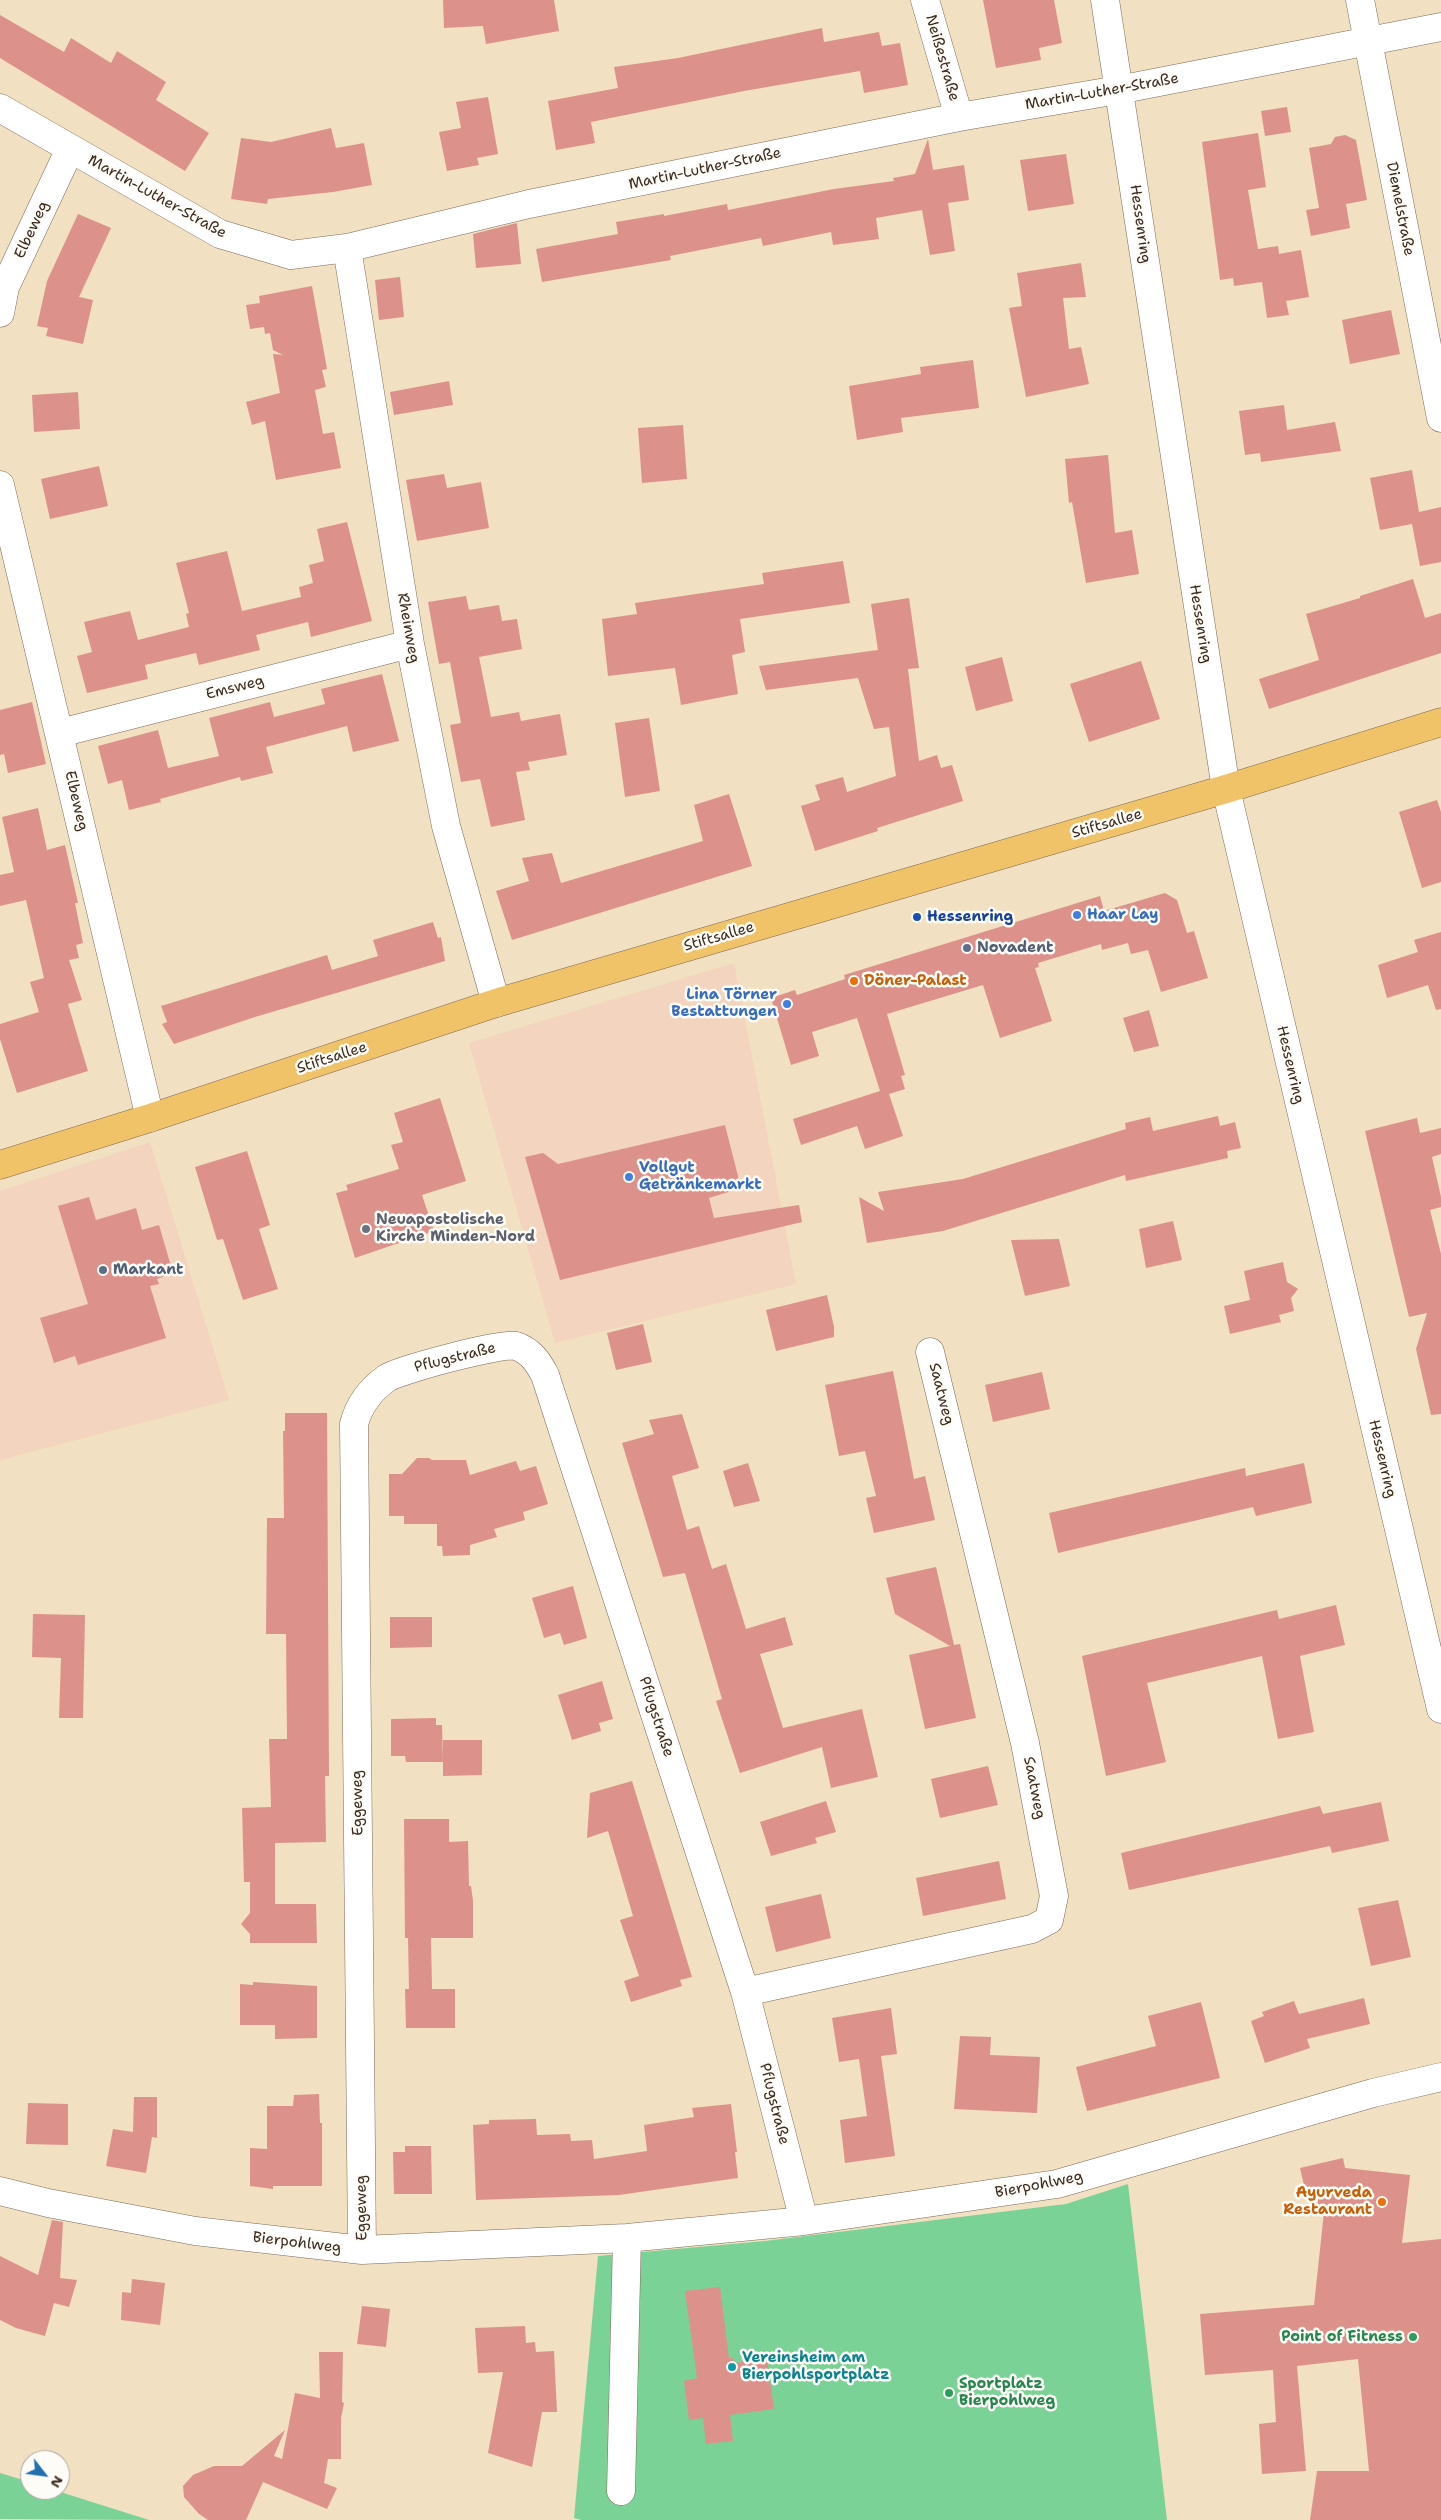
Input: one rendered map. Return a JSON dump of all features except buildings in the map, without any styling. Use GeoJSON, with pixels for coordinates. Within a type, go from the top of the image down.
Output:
{"type":"FeatureCollection","features":[{"type":"Feature","properties":{"kind":"main road","name":"Stiftsallee"},"geometry":{"type":"LineString","coordinates":[[0,1165],[150,1118],[496,1003],[1226,789],[1441,722]]}},
{"type":"Feature","properties":{"kind":"street","name":"Neißestraße"},"geometry":{"type":"LineString","coordinates":[[925,0],[959,117]]}},
{"type":"Feature","properties":{"kind":"street","name":"Hessenring"},"geometry":{"type":"LineString","coordinates":[[1105,0],[1226,789],[1441,1709]]}},
{"type":"Feature","properties":{"kind":"street","name":"Diemelstraße"},"geometry":{"type":"LineString","coordinates":[[1360,0],[1441,418]]}},
{"type":"Feature","properties":{"kind":"street","name":"Martin-Luther-Straße"},"geometry":{"type":"LineString","coordinates":[[0,108],[220,234],[292,255],[347,248],[529,204],[959,117],[1118,90],[1441,27]]}},
{"type":"Feature","properties":{"kind":"street","name":"Elbeweg"},"geometry":{"type":"LineString","coordinates":[[0,313],[5,287],[70,148]]}},
{"type":"Feature","properties":{"kind":"street","name":"Rheinweg"},"geometry":{"type":"LineString","coordinates":[[347,248],[410,644],[446,826],[496,1003]]}},
{"type":"Feature","properties":{"kind":"street","name":"Elbeweg"},"geometry":{"type":"LineString","coordinates":[[0,485],[150,1118]]}},
{"type":"Feature","properties":{"kind":"street","name":"Emsweg"},"geometry":{"type":"LineString","coordinates":[[60,732],[410,644]]}},
{"type":"Feature","properties":{"kind":"street","name":"Pflugstraße"},"geometry":{"type":"LineString","coordinates":[[396,1373],[497,1347],[515,1346],[531,1354],[538,1362],[551,1394],[745,1992],[804,2221]]}},
{"type":"Feature","properties":{"kind":"street","name":"Saatweg"},"geometry":{"type":"LineString","coordinates":[[745,1992],[1032,1929],[1050,1920],[1054,1896],[1026,1743],[930,1352]]}},
{"type":"Feature","properties":{"kind":"street","name":"Eggeweg"},"geometry":{"type":"LineString","coordinates":[[362,2250],[354,1424],[358,1412],[370,1393],[396,1373]]}},
{"type":"Feature","properties":{"kind":"street","name":"Bierpohlweg"},"geometry":{"type":"LineString","coordinates":[[0,2191],[48,2203],[196,2231],[362,2250],[627,2238],[804,2221],[1057,2184],[1373,2094],[1441,2077]]}},
{"type":"Feature","properties":{"kind":"street"},"geometry":{"type":"LineString","coordinates":[[621,2491],[627,2238]]}},
{"type":"Feature","properties":{"kind":"shaded area"},"geometry":{"type":"Polygon","coordinates":[[[734,963],[796,1284],[555,1343],[469,1043],[734,963]]]}},
{"type":"Feature","properties":{"kind":"shaded area"},"geometry":{"type":"Polygon","coordinates":[[[150,1142],[229,1400],[0,1460],[0,1191],[150,1142]]]}},
{"type":"Feature","properties":{"kind":"green space"},"geometry":{"type":"Polygon","coordinates":[[[1128,2184],[1167,2520],[581,2520],[574,2518],[598,2256],[765,2241],[1066,2204],[1128,2184]]]}},
{"type":"Feature","properties":{"kind":"green space"},"geometry":{"type":"Polygon","coordinates":[[[0,2473],[20,2479],[20,2500],[70,2500],[70,2495],[149,2520],[0,2519],[0,2473]]]}},
{"type":"Feature","properties":{"kind":"place","name":"Haar Lay"},"geometry":{"type":"Point","coordinates":[1077,915]}},
{"type":"Feature","properties":{"kind":"place","name":"Hessenring"},"geometry":{"type":"Point","coordinates":[917,917]}},
{"type":"Feature","properties":{"kind":"place","name":"Novadent"},"geometry":{"type":"Point","coordinates":[967,948]}},
{"type":"Feature","properties":{"kind":"place","name":"Döner-Palast"},"geometry":{"type":"Point","coordinates":[854,981]}},
{"type":"Feature","properties":{"kind":"place","name":"Lina Törner Bestattungen"},"geometry":{"type":"Point","coordinates":[787,1004]}},
{"type":"Feature","properties":{"kind":"place","name":"Vollgut Getränkemarkt"},"geometry":{"type":"Point","coordinates":[629,1177]}},
{"type":"Feature","properties":{"kind":"place","name":"Neuapostolische Kirche Minden-Nord"},"geometry":{"type":"Point","coordinates":[366,1229]}},
{"type":"Feature","properties":{"kind":"place","name":"Markant"},"geometry":{"type":"Point","coordinates":[103,1270]}},
{"type":"Feature","properties":{"kind":"place","name":"Ayurveda Restaurant"},"geometry":{"type":"Point","coordinates":[1382,2202]}},
{"type":"Feature","properties":{"kind":"place","name":"Point of Fitness"},"geometry":{"type":"Point","coordinates":[1413,2337]}},
{"type":"Feature","properties":{"kind":"place","name":"Vereinsheim am Bierpohlsportplatz"},"geometry":{"type":"Point","coordinates":[732,2367]}},
{"type":"Feature","properties":{"kind":"place","name":"Sportplatz Bierpohlweg"},"geometry":{"type":"Point","coordinates":[949,2393]}}]}
